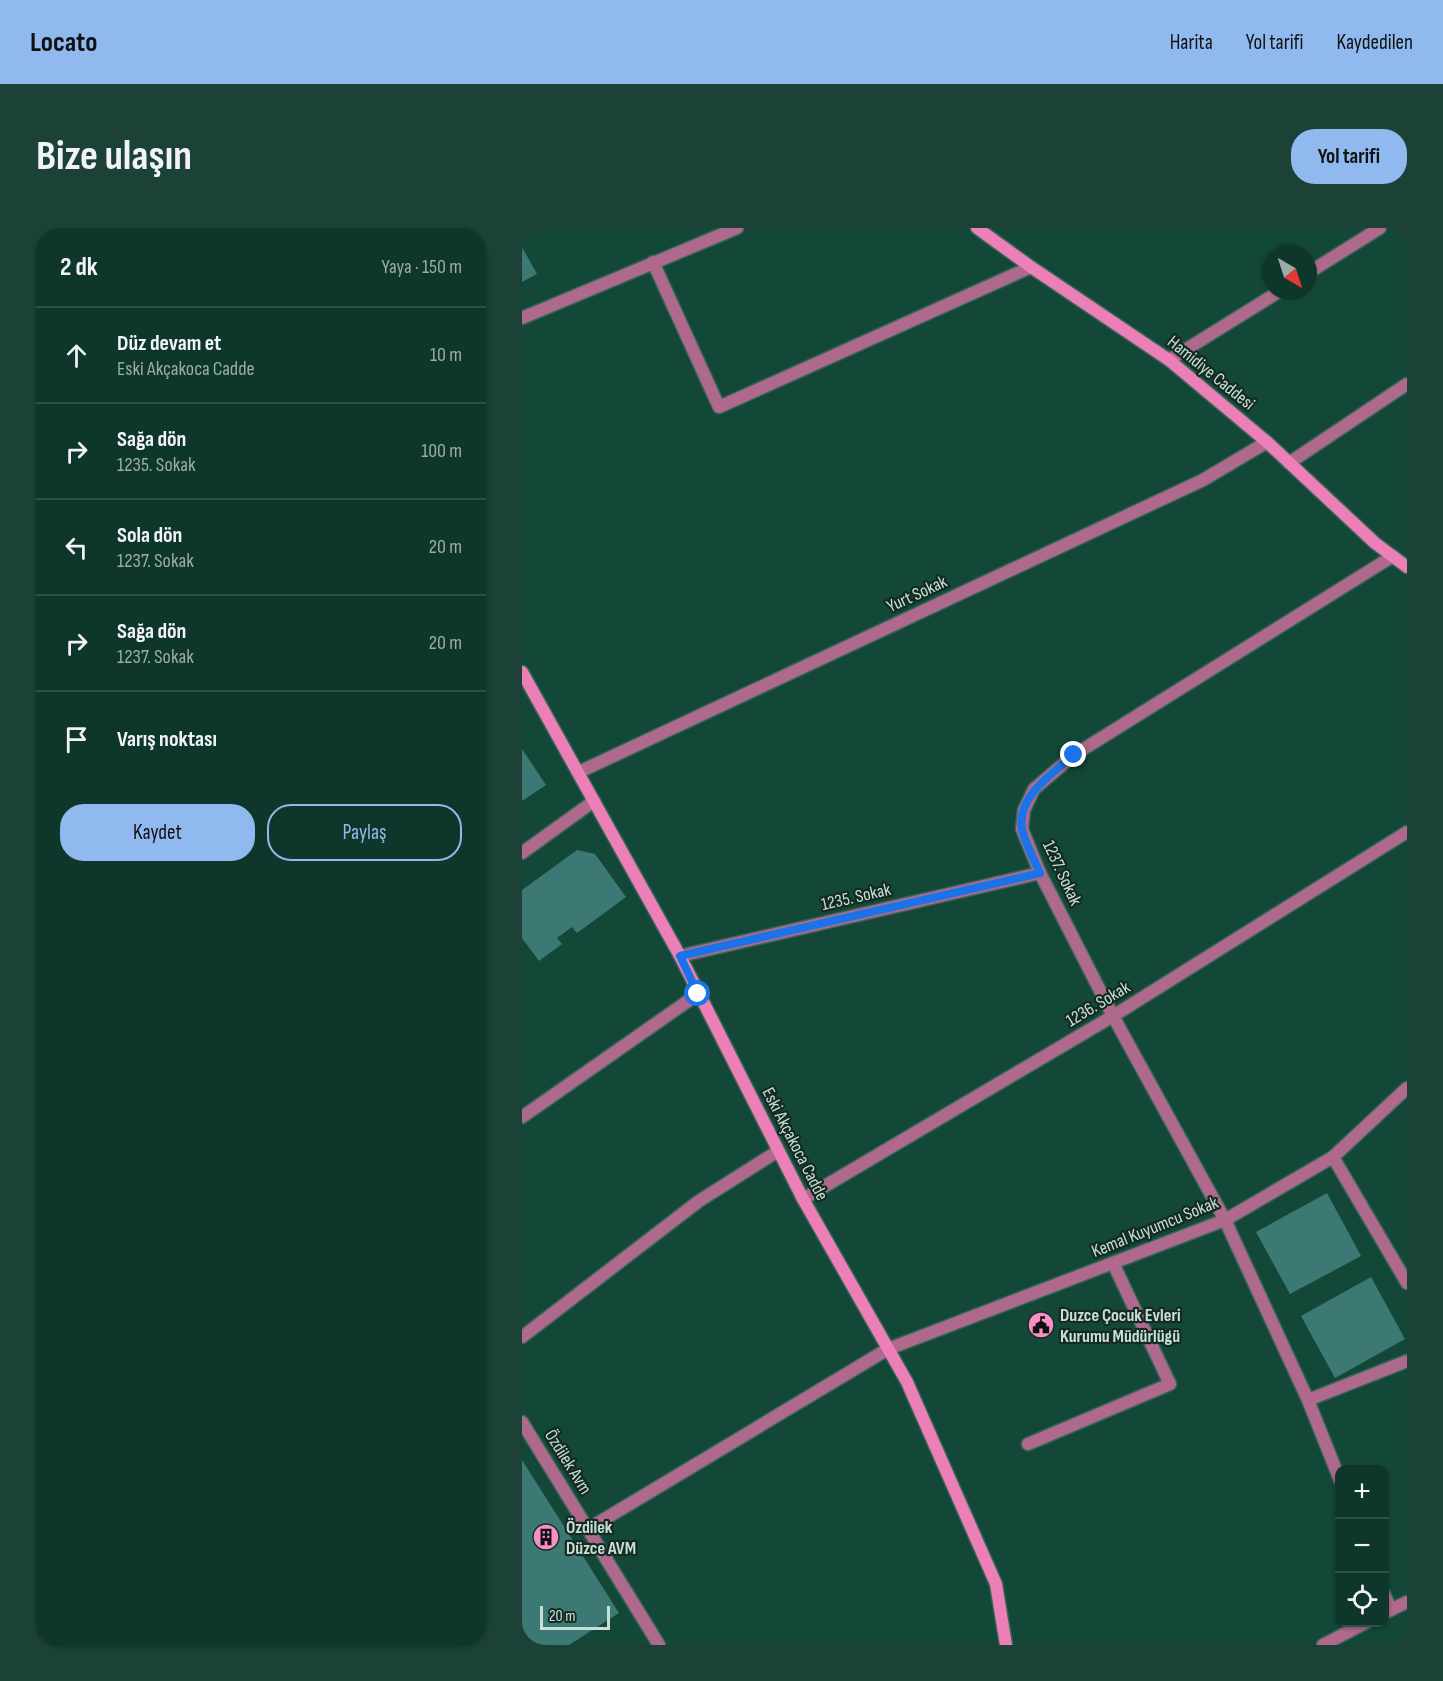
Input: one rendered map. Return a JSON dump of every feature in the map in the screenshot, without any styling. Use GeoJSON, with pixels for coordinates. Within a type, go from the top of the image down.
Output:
{"type":"FeatureCollection","features":[{"type":"Feature","properties":{"kind":"street"},"geometry":{"type":"LineString","coordinates":[[522,318],[737,228]]}},
{"type":"Feature","properties":{"kind":"street","name":"Hamidiye Caddesi"},"geometry":{"type":"LineString","coordinates":[[977,228],[1169,360],[1267,442],[1376,543],[1407,567]]}},
{"type":"Feature","properties":{"kind":"street"},"geometry":{"type":"LineString","coordinates":[[1317,267],[1380,228]]}},
{"type":"Feature","properties":{"kind":"street"},"geometry":{"type":"LineString","coordinates":[[653,262],[719,407],[1031,267]]}},
{"type":"Feature","properties":{"kind":"street"},"geometry":{"type":"LineString","coordinates":[[1169,360],[1266,300]]}},
{"type":"Feature","properties":{"kind":"street"},"geometry":{"type":"LineString","coordinates":[[1289,463],[1407,384]]}},
{"type":"Feature","properties":{"kind":"street","name":"Yurt Sokak"},"geometry":{"type":"LineString","coordinates":[[579,772],[1203,480],[1267,442]]}},
{"type":"Feature","properties":{"kind":"street","name":"1237. Sokak"},"geometry":{"type":"LineString","coordinates":[[1335,1468],[1308,1400],[1225,1220],[1113,1016],[1040,873],[1022,829],[1024,810],[1034,789],[1074,755],[1393,556]]}},
{"type":"Feature","properties":{"kind":"street","name":"Eski Akçakoca Cadde"},"geometry":{"type":"LineString","coordinates":[[522,672],[680,956],[802,1199],[907,1382],[996,1584],[1006,1645]]}},
{"type":"Feature","properties":{"kind":"street"},"geometry":{"type":"LineString","coordinates":[[522,853],[594,801]]}},
{"type":"Feature","properties":{"kind":"street","name":"1236. Sokak"},"geometry":{"type":"LineString","coordinates":[[802,1199],[1113,1016],[1407,832]]}},
{"type":"Feature","properties":{"kind":"street","name":"1235. Sokak"},"geometry":{"type":"LineString","coordinates":[[680,956],[1040,873]]}},
{"type":"Feature","properties":{"kind":"street"},"geometry":{"type":"LineString","coordinates":[[522,1117],[698,994]]}},
{"type":"Feature","properties":{"kind":"street","name":"Kemal Kuyumcu Sokak"},"geometry":{"type":"LineString","coordinates":[[588,1529],[888,1349],[1225,1220],[1333,1157],[1407,1088]]}},
{"type":"Feature","properties":{"kind":"street"},"geometry":{"type":"LineString","coordinates":[[522,1337],[699,1201],[778,1151]]}},
{"type":"Feature","properties":{"kind":"street"},"geometry":{"type":"LineString","coordinates":[[1333,1157],[1407,1283]]}},
{"type":"Feature","properties":{"kind":"street"},"geometry":{"type":"LineString","coordinates":[[1028,1444],[1170,1384],[1113,1263]]}},
{"type":"Feature","properties":{"kind":"street"},"geometry":{"type":"LineString","coordinates":[[1308,1400],[1407,1361]]}},
{"type":"Feature","properties":{"kind":"street","name":"Özdilek Avm"},"geometry":{"type":"LineString","coordinates":[[522,1422],[659,1645]]}},
{"type":"Feature","properties":{"kind":"street"},"geometry":{"type":"LineString","coordinates":[[1389,1611],[1407,1602]]}},
{"type":"Feature","properties":{"kind":"street"},"geometry":{"type":"LineString","coordinates":[[1323,1645],[1359,1627]]}},
{"type":"Feature","properties":{"kind":"building"},"geometry":{"type":"Polygon","coordinates":[[[522,247],[537,274],[522,282],[522,247]]]}},
{"type":"Feature","properties":{"kind":"building"},"geometry":{"type":"Polygon","coordinates":[[[522,749],[546,785],[522,801],[522,749]]]}},
{"type":"Feature","properties":{"kind":"building"},"geometry":{"type":"Polygon","coordinates":[[[577,850],[595,854],[626,897],[577,933],[572,927],[557,938],[562,944],[539,961],[522,938],[522,890],[577,850]]]}},
{"type":"Feature","properties":{"kind":"building"},"geometry":{"type":"Polygon","coordinates":[[[1327,1193],[1361,1256],[1290,1294],[1256,1232],[1327,1193]]]}},
{"type":"Feature","properties":{"kind":"building"},"geometry":{"type":"Polygon","coordinates":[[[1371,1277],[1405,1339],[1335,1378],[1301,1316],[1371,1277]]]}},
{"type":"Feature","properties":{"kind":"building","name":"Özdilek Düzce AVM"},"geometry":{"type":"Polygon","coordinates":[[[522,1460],[619,1613],[569,1645],[522,1645],[522,1460]]]}},
{"type":"Feature","properties":{"kind":"place","name":"Duzce Çocuk Evleri Kurumu Müdürlügü"},"geometry":{"type":"Point","coordinates":[1041,1325]}},
{"type":"Feature","properties":{"kind":"place","name":"Özdilek Düzce AVM"},"geometry":{"type":"Point","coordinates":[546,1537]}},
{"type":"Feature","properties":{"kind":"route"},"geometry":{"type":"LineString","coordinates":[[698,994],[680,956],[1040,873],[1022,829],[1024,810],[1034,789],[1074,755]]}}]}
